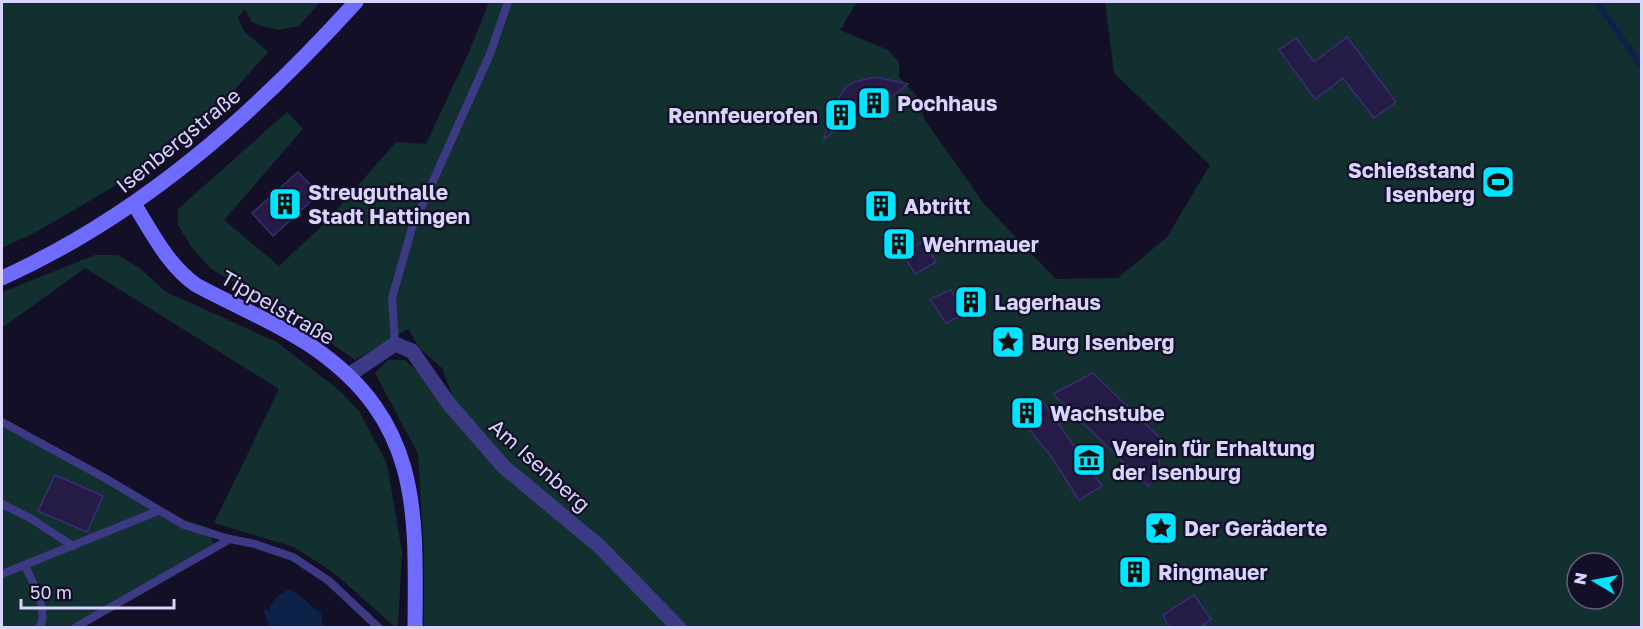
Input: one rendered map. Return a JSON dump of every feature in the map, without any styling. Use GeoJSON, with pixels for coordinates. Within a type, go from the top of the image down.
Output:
{"type":"FeatureCollection","features":[{"type":"Feature","properties":{"kind":"street","name":"Isenbergstraße"},"geometry":{"type":"LineString","coordinates":[[2,278],[37,262],[134,204],[219,138],[292,70],[356,2]]}},
{"type":"Feature","properties":{"kind":"street","name":"Tippelstraße"},"geometry":{"type":"LineString","coordinates":[[134,204],[167,258],[180,273],[196,285],[315,349],[349,375],[377,408],[390,430],[401,457],[411,503],[415,544],[415,627]]}},
{"type":"Feature","properties":{"kind":"street"},"geometry":{"type":"LineString","coordinates":[[349,375],[395,344]]}},
{"type":"Feature","properties":{"kind":"street","name":"Am Isenberg"},"geometry":{"type":"LineString","coordinates":[[395,344],[412,351],[449,404],[504,468],[599,546],[679,627]]}},
{"type":"Feature","properties":{"kind":"lane"},"geometry":{"type":"LineString","coordinates":[[395,344],[392,298],[412,228],[490,54],[508,2]]}},
{"type":"Feature","properties":{"kind":"lane"},"geometry":{"type":"LineString","coordinates":[[2,422],[105,478],[184,525],[293,557],[329,581],[379,627]]}},
{"type":"Feature","properties":{"kind":"lane"},"geometry":{"type":"LineString","coordinates":[[2,504],[30,518],[73,546]]}},
{"type":"Feature","properties":{"kind":"lane"},"geometry":{"type":"LineString","coordinates":[[2,573],[158,511]]}},
{"type":"Feature","properties":{"kind":"lane"},"geometry":{"type":"LineString","coordinates":[[76,627],[230,539]]}},
{"type":"Feature","properties":{"kind":"lane"},"geometry":{"type":"LineString","coordinates":[[25,565],[43,610],[43,620],[39,627]]}},
{"type":"Feature","properties":{"kind":"green space"},"geometry":{"type":"Polygon","coordinates":[[[2,2],[320,2],[299,26],[279,30],[251,21],[245,9],[238,18],[244,31],[268,52],[205,123],[130,177],[38,231],[2,248],[2,2]]]}},
{"type":"Feature","properties":{"kind":"green space"},"geometry":{"type":"Polygon","coordinates":[[[489,2],[857,2],[840,30],[888,50],[899,62],[899,77],[916,95],[925,120],[984,204],[1056,279],[1118,278],[1167,237],[1210,165],[1114,73],[1105,2],[1641,2],[1641,627],[686,627],[665,604],[507,462],[454,400],[442,368],[420,349],[408,329],[355,360],[293,317],[211,269],[192,248],[178,225],[178,209],[287,112],[303,129],[224,220],[279,266],[325,223],[396,142],[426,144],[469,52],[489,2]]]}},
{"type":"Feature","properties":{"kind":"green space"},"geometry":{"type":"Polygon","coordinates":[[[95,255],[118,255],[141,269],[166,292],[277,342],[340,391],[359,411],[387,464],[402,552],[398,627],[395,627],[334,573],[294,547],[214,523],[279,389],[85,268],[2,328],[2,292],[95,255]]]}},
{"type":"Feature","properties":{"kind":"green space"},"geometry":{"type":"Polygon","coordinates":[[[388,360],[405,360],[421,374],[597,549],[671,627],[424,627],[424,552],[418,454],[375,373],[388,360]]]}},
{"type":"Feature","properties":{"kind":"green space"},"geometry":{"type":"Polygon","coordinates":[[[2,420],[185,520],[210,528],[213,544],[72,627],[2,627],[2,420]]]}},
{"type":"Feature","properties":{"kind":"water"},"geometry":{"type":"Polygon","coordinates":[[[290,589],[321,613],[323,627],[278,627],[271,614],[271,605],[278,596],[290,589]]]}},
{"type":"Feature","properties":{"kind":"building","name":"Schießstand Isenberg"},"geometry":{"type":"Polygon","coordinates":[[[1347,37],[1396,102],[1374,118],[1343,78],[1315,99],[1279,50],[1296,38],[1314,62],[1347,37]]]}},
{"type":"Feature","properties":{"kind":"building"},"geometry":{"type":"Polygon","coordinates":[[[875,77],[908,84],[876,109],[875,107],[871,109],[868,105],[824,139],[832,109],[845,88],[854,82],[875,77]]]}},
{"type":"Feature","properties":{"kind":"building","name":"Streuguthalle Stadt Hattingen"},"geometry":{"type":"Polygon","coordinates":[[[298,172],[319,194],[273,236],[252,213],[298,172]]]}},
{"type":"Feature","properties":{"kind":"building"},"geometry":{"type":"Polygon","coordinates":[[[923,241],[936,262],[915,274],[903,254],[923,241]]]}},
{"type":"Feature","properties":{"kind":"building"},"geometry":{"type":"Polygon","coordinates":[[[951,290],[954,296],[963,292],[971,310],[946,323],[930,299],[951,290]]]}},
{"type":"Feature","properties":{"kind":"building"},"geometry":{"type":"Polygon","coordinates":[[[1093,373],[1162,440],[1159,466],[1163,469],[1148,486],[1053,394],[1093,373]]]}},
{"type":"Feature","properties":{"kind":"building"},"geometry":{"type":"Polygon","coordinates":[[[1041,399],[1102,486],[1079,500],[1051,456],[1015,412],[1041,399]]]}},
{"type":"Feature","properties":{"kind":"building"},"geometry":{"type":"Polygon","coordinates":[[[55,475],[103,496],[87,532],[38,511],[55,475]]]}},
{"type":"Feature","properties":{"kind":"building"},"geometry":{"type":"Polygon","coordinates":[[[1194,595],[1211,619],[1200,627],[1169,627],[1163,615],[1194,595]]]}},
{"type":"Feature","properties":{"kind":"waterway"},"geometry":{"type":"LineString","coordinates":[[1597,2],[1642,68]]}},
{"type":"Feature","properties":{"kind":"waterway"},"geometry":{"type":"LineString","coordinates":[[267,612],[274,628]]}},
{"type":"Feature","properties":{"kind":"place","name":"Pochhaus"},"geometry":{"type":"Point","coordinates":[874,103]}},
{"type":"Feature","properties":{"kind":"place","name":"Rennfeuerofen"},"geometry":{"type":"Point","coordinates":[841,115]}},
{"type":"Feature","properties":{"kind":"place","name":"Schießstand Isenberg"},"geometry":{"type":"Point","coordinates":[1498,182]}},
{"type":"Feature","properties":{"kind":"place","name":"Streuguthalle Stadt Hattingen"},"geometry":{"type":"Point","coordinates":[285,204]}},
{"type":"Feature","properties":{"kind":"place","name":"Abtritt"},"geometry":{"type":"Point","coordinates":[881,206]}},
{"type":"Feature","properties":{"kind":"place","name":"Wehrmauer"},"geometry":{"type":"Point","coordinates":[899,244]}},
{"type":"Feature","properties":{"kind":"place","name":"Lagerhaus"},"geometry":{"type":"Point","coordinates":[971,302]}},
{"type":"Feature","properties":{"kind":"place","name":"Burg Isenberg"},"geometry":{"type":"Point","coordinates":[1008,342]}},
{"type":"Feature","properties":{"kind":"place","name":"Wachstube"},"geometry":{"type":"Point","coordinates":[1027,413]}},
{"type":"Feature","properties":{"kind":"place","name":"Verein für Erhaltung der Isenburg"},"geometry":{"type":"Point","coordinates":[1089,460]}},
{"type":"Feature","properties":{"kind":"place","name":"Der Geräderte"},"geometry":{"type":"Point","coordinates":[1161,528]}},
{"type":"Feature","properties":{"kind":"place","name":"Ringmauer"},"geometry":{"type":"Point","coordinates":[1135,572]}}]}
